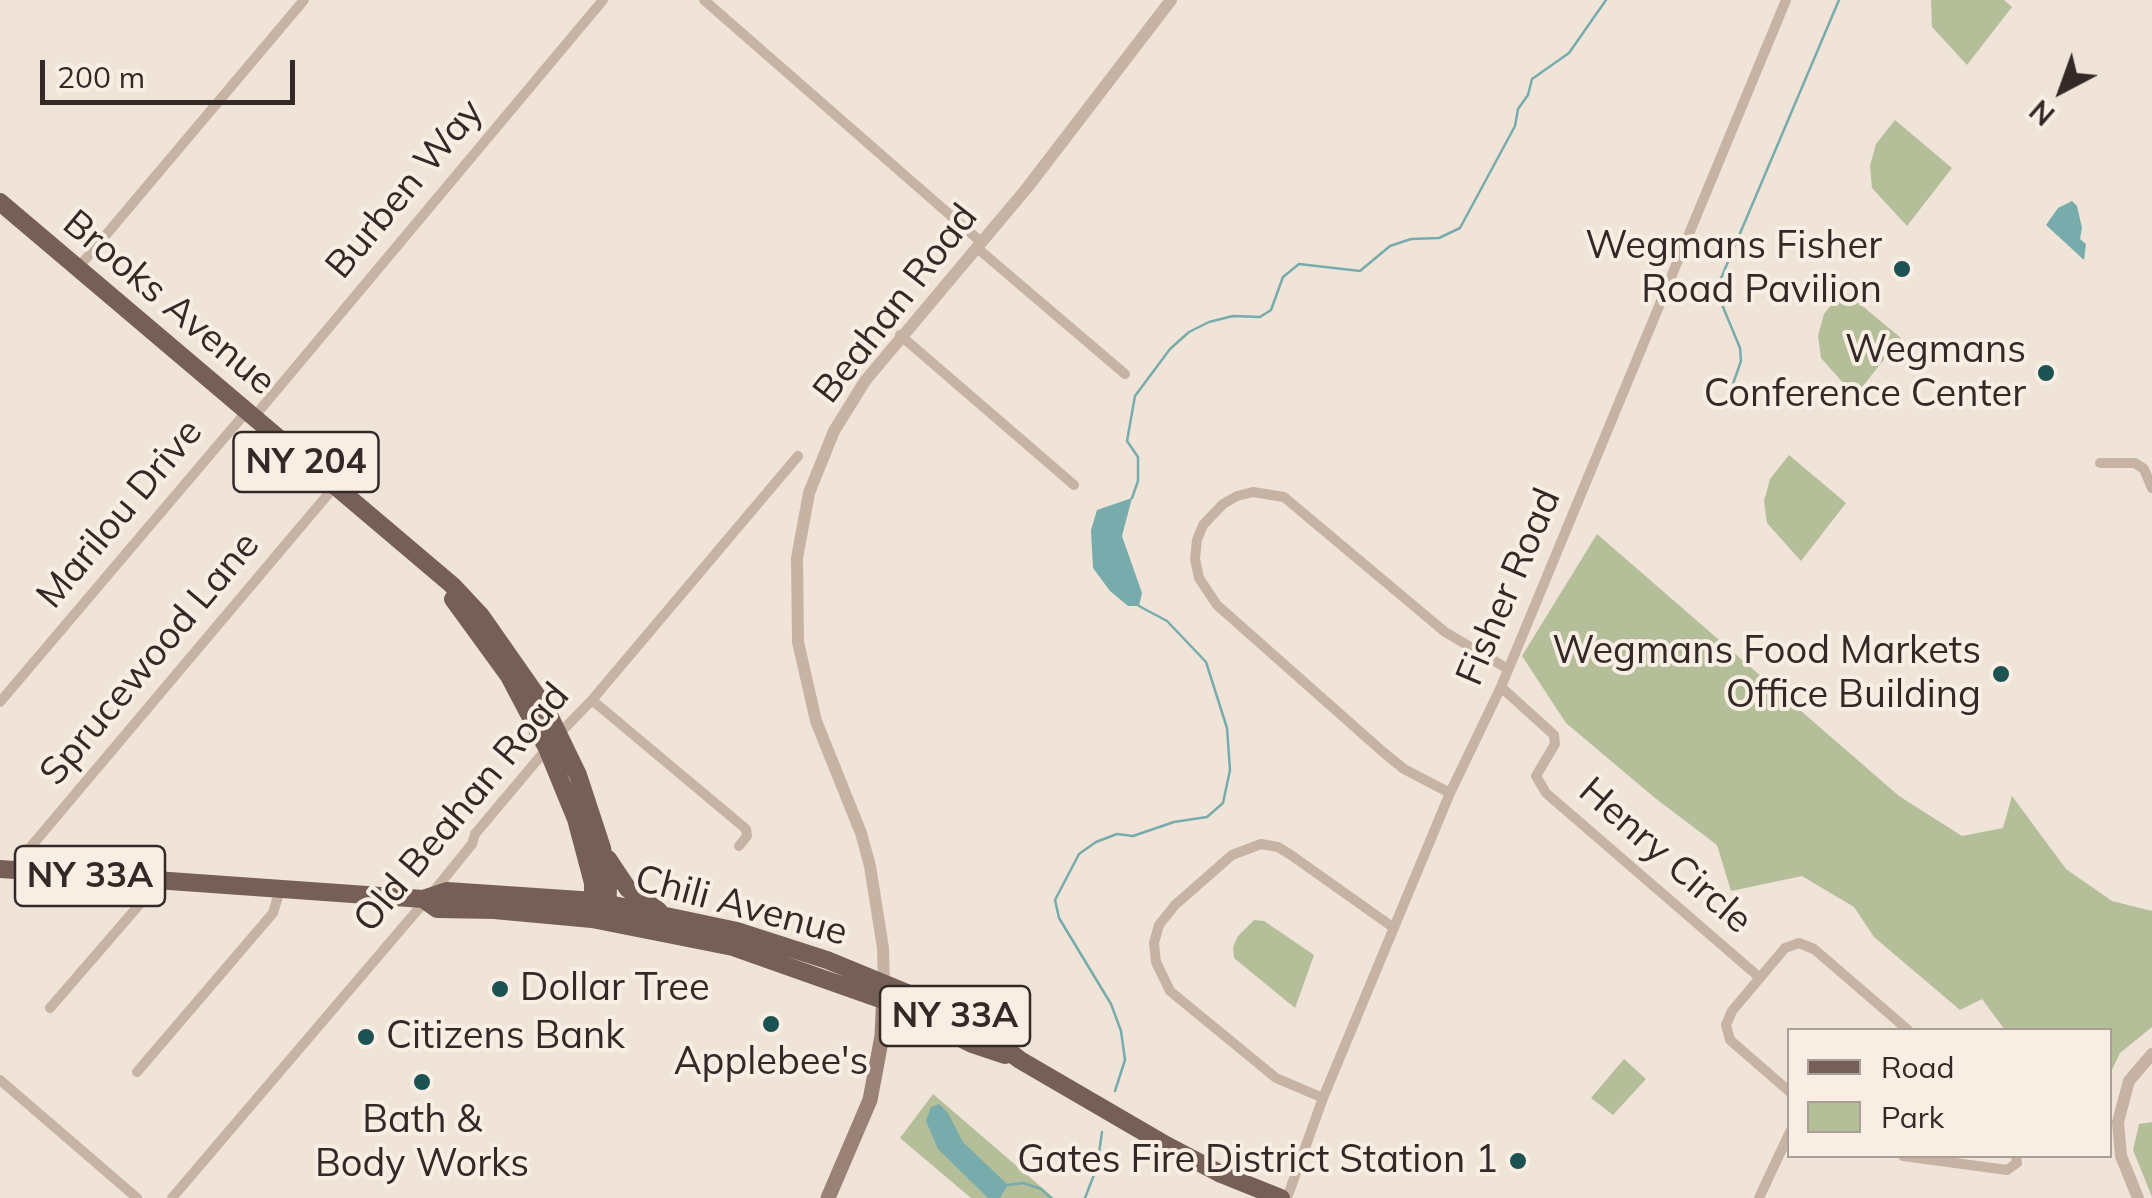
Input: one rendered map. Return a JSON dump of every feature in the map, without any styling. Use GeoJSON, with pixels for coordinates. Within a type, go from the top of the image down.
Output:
{"type":"FeatureCollection","features":[{"type":"Feature","properties":{"kind":"main road","name":"Brooks Avenue"},"geometry":{"type":"LineString","coordinates":[[0,202],[452,584],[481,616],[520,667],[560,733],[578,775],[602,848],[600,911]]}},
{"type":"Feature","properties":{"kind":"main road","name":"Brooks Avenue"},"geometry":{"type":"LineString","coordinates":[[432,570],[508,676],[547,748],[576,819],[600,911]]}},
{"type":"Feature","properties":{"kind":"main road","name":"NY 204"},"geometry":{"type":"LineString","coordinates":[[602,848],[628,889],[668,916]]}},
{"type":"Feature","properties":{"kind":"main road","name":"Chili Avenue"},"geometry":{"type":"LineString","coordinates":[[6,869],[423,899],[448,892],[668,916],[765,938],[981,1030],[1020,1060],[1221,1174],[1284,1198]]}},
{"type":"Feature","properties":{"kind":"main road","name":"Chili Avenue"},"geometry":{"type":"LineString","coordinates":[[600,911],[884,991]]}},
{"type":"Feature","properties":{"kind":"main road"},"geometry":{"type":"LineString","coordinates":[[828,1198],[870,1100],[882,1036],[884,991]]}},
{"type":"Feature","properties":{"kind":"street"},"geometry":{"type":"LineString","coordinates":[[78,268],[304,0]]}},
{"type":"Feature","properties":{"kind":"street","name":"Burben Way"},"geometry":{"type":"LineString","coordinates":[[250,414],[603,0]]}},
{"type":"Feature","properties":{"kind":"street"},"geometry":{"type":"LineString","coordinates":[[704,0],[1124,374]]}},
{"type":"Feature","properties":{"kind":"street","name":"Beahan Road"},"geometry":{"type":"LineString","coordinates":[[884,991],[883,948],[870,866],[816,721],[802,667],[795,580],[800,537],[822,457],[846,408],[900,335],[1027,188],[1171,0]]}},
{"type":"Feature","properties":{"kind":"street","name":"Fisher Road"},"geometry":{"type":"LineString","coordinates":[[1284,1198],[1450,794],[1500,687],[1786,0]]}},
{"type":"Feature","properties":{"kind":"street"},"geometry":{"type":"LineString","coordinates":[[900,335],[1074,485]]}},
{"type":"Feature","properties":{"kind":"street","name":"Marilou Drive"},"geometry":{"type":"LineString","coordinates":[[0,702],[250,414]]}},
{"type":"Feature","properties":{"kind":"street","name":"Old Beahan Road"},"geometry":{"type":"LineString","coordinates":[[172,1198],[462,856],[475,834],[547,748],[798,456]]}},
{"type":"Feature","properties":{"kind":"street"},"geometry":{"type":"LineString","coordinates":[[2100,462],[2134,463],[2149,477],[2152,488]]}},
{"type":"Feature","properties":{"kind":"street","name":"Sprucewood Lane"},"geometry":{"type":"LineString","coordinates":[[6,869],[334,486]]}},
{"type":"Feature","properties":{"kind":"street"},"geometry":{"type":"LineString","coordinates":[[1450,794],[1404,769],[1383,752],[1217,605],[1199,578],[1197,540],[1208,520],[1237,496],[1270,492],[1284,496],[1445,632],[1508,668]]}},
{"type":"Feature","properties":{"kind":"street","name":"Henry Circle"},"geometry":{"type":"LineString","coordinates":[[1500,687],[1554,735],[1553,749],[1536,776],[1546,793],[1759,977]]}},
{"type":"Feature","properties":{"kind":"street"},"geometry":{"type":"LineString","coordinates":[[592,700],[746,829],[747,836],[739,846]]}},
{"type":"Feature","properties":{"kind":"street"},"geometry":{"type":"LineString","coordinates":[[1323,1098],[1276,1078],[1170,991],[1156,962],[1154,943],[1159,926],[1175,905],[1232,855],[1261,844],[1278,847],[1291,855],[1394,928]]}},
{"type":"Feature","properties":{"kind":"street"},"geometry":{"type":"LineString","coordinates":[[50,1008],[140,905],[147,880]]}},
{"type":"Feature","properties":{"kind":"street"},"geometry":{"type":"LineString","coordinates":[[137,1072],[273,913],[280,890]]}},
{"type":"Feature","properties":{"kind":"street"},"geometry":{"type":"LineString","coordinates":[[1787,1090],[1736,1047],[1727,1033],[1728,1018],[1785,948],[1807,945],[1906,1028]]}},
{"type":"Feature","properties":{"kind":"street"},"geometry":{"type":"LineString","coordinates":[[2138,1198],[2121,1156],[2118,1122],[2129,1081],[2152,1054]]}},
{"type":"Feature","properties":{"kind":"street"},"geometry":{"type":"LineString","coordinates":[[0,1080],[138,1198]]}},
{"type":"Feature","properties":{"kind":"street"},"geometry":{"type":"LineString","coordinates":[[1760,1198],[1787,1137]]}},
{"type":"Feature","properties":{"kind":"street"},"geometry":{"type":"LineString","coordinates":[[1918,1158],[2007,1170],[2017,1163],[2016,1158]]}},
{"type":"Feature","properties":{"kind":"green space"},"geometry":{"type":"Polygon","coordinates":[[[1931,0],[2004,0],[2012,7],[1967,65],[1932,27],[1931,0]]]}},
{"type":"Feature","properties":{"kind":"green space"},"geometry":{"type":"Polygon","coordinates":[[[1895,120],[1952,168],[1907,226],[1872,188],[1870,166],[1876,144],[1895,120]]]}},
{"type":"Feature","properties":{"kind":"green space"},"geometry":{"type":"Polygon","coordinates":[[[1843,290],[1901,338],[1855,396],[1821,358],[1818,336],[1824,314],[1843,290]]]}},
{"type":"Feature","properties":{"kind":"green space"},"geometry":{"type":"Polygon","coordinates":[[[1789,455],[1846,503],[1801,561],[1767,523],[1764,501],[1770,479],[1789,455]]]}},
{"type":"Feature","properties":{"kind":"green space"},"geometry":{"type":"Polygon","coordinates":[[[1597,534],[1899,796],[1962,836],[2003,828],[2012,796],[2066,869],[2112,901],[2152,911],[2152,1027],[2120,1053],[2112,1070],[2112,1028],[2004,1028],[1982,999],[1960,1010],[1874,937],[1854,907],[1802,876],[1731,891],[1717,845],[1566,723],[1522,656],[1597,534]]]}},
{"type":"Feature","properties":{"kind":"green space"},"geometry":{"type":"Polygon","coordinates":[[[1254,920],[1264,921],[1314,955],[1295,1008],[1234,958],[1238,936],[1254,920]]]}},
{"type":"Feature","properties":{"kind":"green space"},"geometry":{"type":"Polygon","coordinates":[[[1624,1059],[1646,1079],[1613,1115],[1591,1098],[1624,1059]]]}},
{"type":"Feature","properties":{"kind":"green space"},"geometry":{"type":"Polygon","coordinates":[[[933,1094],[1054,1198],[971,1198],[900,1138],[933,1094]]]}},
{"type":"Feature","properties":{"kind":"green space"},"geometry":{"type":"Polygon","coordinates":[[[2152,1122],[2152,1197],[2133,1150],[2139,1124],[2152,1122]]]}},
{"type":"Feature","properties":{"kind":"water"},"geometry":{"type":"Polygon","coordinates":[[[2072,201],[2082,228],[2080,239],[2086,244],[2084,260],[2046,225],[2058,208],[2072,201]]]}},
{"type":"Feature","properties":{"kind":"water"},"geometry":{"type":"Polygon","coordinates":[[[1132,498],[1122,536],[1142,593],[1139,606],[1128,606],[1110,591],[1093,568],[1091,530],[1097,510],[1132,498]]]}},
{"type":"Feature","properties":{"kind":"water"},"geometry":{"type":"Polygon","coordinates":[[[939,1104],[963,1142],[1008,1185],[1000,1198],[988,1198],[938,1149],[926,1121],[931,1107],[939,1104]]]}},
{"type":"Feature","properties":{"kind":"waterway"},"geometry":{"type":"LineString","coordinates":[[1132,498],[1138,481],[1138,457],[1127,441],[1135,396],[1170,349],[1189,332],[1209,322],[1233,316],[1260,317],[1271,310],[1283,277],[1299,264],[1360,271],[1390,246],[1411,239],[1439,238],[1460,228],[1515,126],[1532,79],[1569,53],[1606,0]]}},
{"type":"Feature","properties":{"kind":"waterway"},"geometry":{"type":"LineString","coordinates":[[1729,395],[1741,361],[1740,348],[1716,290],[1839,0]]}},
{"type":"Feature","properties":{"kind":"waterway"},"geometry":{"type":"LineString","coordinates":[[1115,1091],[1125,1060],[1121,1031],[1111,1004],[1059,918],[1055,900],[1079,854],[1096,842],[1117,834],[1133,836],[1174,822],[1207,817],[1223,803],[1230,770],[1227,728],[1206,662],[1167,621],[1139,606]]}},
{"type":"Feature","properties":{"kind":"waterway"},"geometry":{"type":"LineString","coordinates":[[1085,1198],[1097,1167],[1102,1132]]}},
{"type":"Feature","properties":{"kind":"waterway"},"geometry":{"type":"LineString","coordinates":[[1008,1185],[1023,1183],[1041,1189],[1051,1198]]}},
{"type":"Feature","properties":{"kind":"place","name":"Wegmans Fisher Road Pavilion"},"geometry":{"type":"Point","coordinates":[1902,269]}},
{"type":"Feature","properties":{"kind":"place","name":"Wegmans Conference Center"},"geometry":{"type":"Point","coordinates":[2046,373]}},
{"type":"Feature","properties":{"kind":"place","name":"Wegmans Food Markets Office Building"},"geometry":{"type":"Point","coordinates":[2001,674]}},
{"type":"Feature","properties":{"kind":"place","name":"Dollar Tree"},"geometry":{"type":"Point","coordinates":[500,989]}},
{"type":"Feature","properties":{"kind":"place","name":"Applebee's"},"geometry":{"type":"Point","coordinates":[771,1024]}},
{"type":"Feature","properties":{"kind":"place","name":"Citizens Bank"},"geometry":{"type":"Point","coordinates":[366,1037]}},
{"type":"Feature","properties":{"kind":"place","name":"Bath & Body Works"},"geometry":{"type":"Point","coordinates":[422,1082]}},
{"type":"Feature","properties":{"kind":"place","name":"Gates Fire District Station 1"},"geometry":{"type":"Point","coordinates":[1518,1161]}}]}
